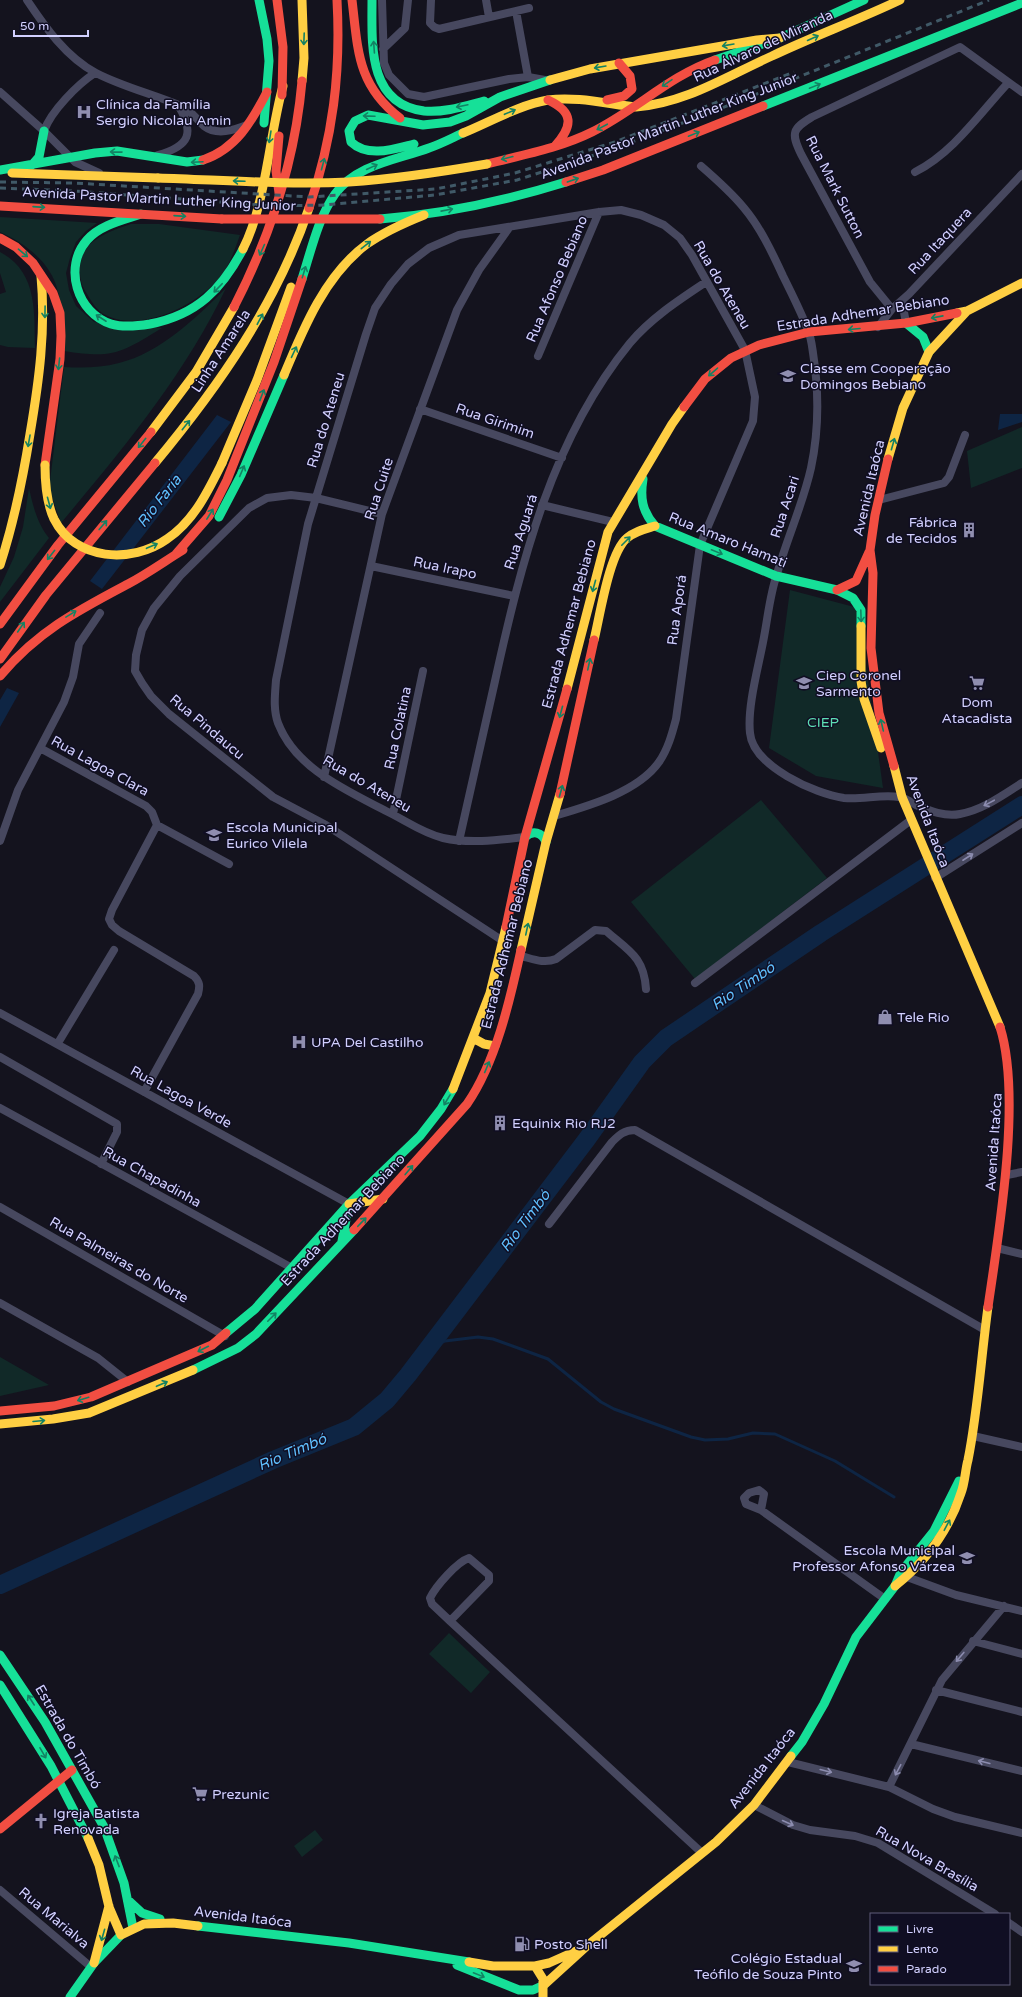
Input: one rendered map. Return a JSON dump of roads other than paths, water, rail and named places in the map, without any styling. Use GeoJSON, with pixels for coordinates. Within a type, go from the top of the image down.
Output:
{"type":"FeatureCollection","features":[{"type":"Feature","properties":{"kind":"main road"},"geometry":{"type":"LineString","coordinates":[[259,0],[269,51],[269,87],[262,132]]}},
{"type":"Feature","properties":{"kind":"main road"},"geometry":{"type":"LineString","coordinates":[[277,0],[284,37],[283,86],[276,171],[281,201]]}},
{"type":"Feature","properties":{"kind":"main road","name":"Linha Amarela"},"geometry":{"type":"LineString","coordinates":[[0,624],[56,548],[166,413],[219,337],[255,266],[281,201],[298,112],[304,33],[302,0]]}},
{"type":"Feature","properties":{"kind":"main road","name":"Linha Amarela"},"geometry":{"type":"LineString","coordinates":[[0,659],[43,598],[185,427],[239,354],[271,298],[313,202],[325,156],[337,95],[339,28],[337,0]]}},
{"type":"Feature","properties":{"kind":"main road"},"geometry":{"type":"LineString","coordinates":[[352,0],[363,71],[370,90],[378,102],[388,111],[407,123]]}},
{"type":"Feature","properties":{"kind":"main road"},"geometry":{"type":"LineString","coordinates":[[372,0],[375,64],[382,86],[396,101],[409,108],[436,111],[500,97],[548,80],[590,69],[757,40],[780,38]]}},
{"type":"Feature","properties":{"kind":"main road","name":"Avenida Pastor Martin Luther King Junior"},"geometry":{"type":"LineString","coordinates":[[0,171],[85,177],[104,175],[278,182],[349,182],[452,170],[486,164],[555,146],[591,133],[636,107],[675,78],[698,66],[780,38],[864,0]]}},
{"type":"Feature","properties":{"kind":"main road","name":"Rua Álvaro de Miranda"},"geometry":{"type":"LineString","coordinates":[[636,107],[662,105],[682,99],[714,85],[754,64],[900,0]]}},
{"type":"Feature","properties":{"kind":"main road","name":"Avenida Pastor Martin Luther King Junior"},"geometry":{"type":"LineString","coordinates":[[0,206],[222,219],[380,219],[424,215],[540,191],[603,170],[1022,3]]}},
{"type":"Feature","properties":{"kind":"main road"},"geometry":{"type":"LineString","coordinates":[[597,101],[619,98],[629,93],[632,89],[630,76],[619,63]]}},
{"type":"Feature","properties":{"kind":"main road"},"geometry":{"type":"LineString","coordinates":[[141,214],[110,225],[97,232],[87,240],[77,257],[74,277],[76,288],[90,310],[100,319],[110,324],[136,327],[158,323],[182,315],[198,306],[223,282],[235,265],[255,217],[273,121],[283,86]]}},
{"type":"Feature","properties":{"kind":"main road"},"geometry":{"type":"LineString","coordinates":[[0,171],[71,157],[117,151],[187,162],[199,163],[209,160],[232,146],[247,125],[269,87]]}},
{"type":"Feature","properties":{"kind":"main road"},"geometry":{"type":"LineString","coordinates":[[462,133],[395,148],[374,151],[357,147],[349,136],[350,126],[360,116],[368,115],[407,123],[429,125],[450,122],[466,116],[500,97]]}},
{"type":"Feature","properties":{"kind":"main road"},"geometry":{"type":"LineString","coordinates":[[176,554],[209,516],[227,480],[274,362],[320,223],[334,194],[359,173],[375,165],[429,148],[513,110],[548,100],[570,99],[597,101],[636,107]]}},
{"type":"Feature","properties":{"kind":"main road"},"geometry":{"type":"LineString","coordinates":[[548,100],[562,108],[568,119],[567,133],[555,146]]}},
{"type":"Feature","properties":{"kind":"main road"},"geometry":{"type":"LineString","coordinates":[[32,165],[39,157],[44,131]]}},
{"type":"Feature","properties":{"kind":"main road"},"geometry":{"type":"LineString","coordinates":[[255,217],[258,162]]}},
{"type":"Feature","properties":{"kind":"main road"},"geometry":{"type":"LineString","coordinates":[[0,238],[19,249],[30,258],[50,287],[57,303],[62,334],[45,465],[45,484],[48,502],[53,518],[59,528],[70,539],[86,549],[108,555],[120,556],[151,548],[166,540],[179,530],[203,499],[222,463],[257,380],[293,280],[305,241],[313,202]]}},
{"type":"Feature","properties":{"kind":"main road"},"geometry":{"type":"LineString","coordinates":[[0,676],[30,642],[53,625],[126,585],[208,532],[235,489],[316,305],[333,279],[349,260],[374,239],[397,226],[424,215]]}},
{"type":"Feature","properties":{"kind":"main road"},"geometry":{"type":"LineString","coordinates":[[0,564],[10,532],[24,474],[40,373],[45,304],[41,273]]}},
{"type":"Feature","properties":{"kind":"main road","name":"Estrada Adhemar Bebiano"},"geometry":{"type":"LineString","coordinates":[[0,1411],[74,1402],[128,1382],[196,1352],[225,1336],[255,1309],[349,1204],[420,1136],[441,1109],[455,1085],[490,993],[525,837],[551,750],[600,562],[613,522],[672,424],[693,393],[719,367],[745,350],[809,332],[878,327],[967,311],[1022,283]]}},
{"type":"Feature","properties":{"kind":"main road","name":"Avenida Itaóca"},"geometry":{"type":"LineString","coordinates":[[444,1959],[519,1993],[533,1990],[544,1985],[588,1945],[702,1853],[754,1805],[788,1762],[821,1711],[856,1637],[885,1598],[895,1586],[908,1577],[945,1529],[962,1492],[973,1436],[985,1330],[1007,1175],[1013,1110],[1013,1087],[1008,1052],[1003,1034],[911,820],[891,762],[882,728],[875,689],[871,648],[873,573],[870,550],[888,461],[903,408],[929,352],[967,311]]}},
{"type":"Feature","properties":{"kind":"main road"},"geometry":{"type":"LineString","coordinates":[[906,323],[923,337],[929,352]]}},
{"type":"Feature","properties":{"kind":"main road","name":"Estrada Adhemar Bebiano"},"geometry":{"type":"LineString","coordinates":[[0,1424],[60,1419],[89,1413],[221,1358],[238,1348],[256,1334],[383,1199],[467,1104],[476,1091],[495,1046],[510,999],[546,842],[564,782],[593,643],[613,562],[619,548],[626,539],[636,532],[655,526],[644,512],[641,503],[640,491],[644,472]]}},
{"type":"Feature","properties":{"kind":"main road","name":"Rua Amaro Hamati"},"geometry":{"type":"LineString","coordinates":[[655,526],[776,576],[837,590]]}},
{"type":"Feature","properties":{"kind":"main road"},"geometry":{"type":"LineString","coordinates":[[837,590],[856,581],[870,550]]}},
{"type":"Feature","properties":{"kind":"main road","name":"Avenida Itaóca"},"geometry":{"type":"LineString","coordinates":[[837,590],[853,598],[861,610],[862,681],[864,699],[881,749],[891,762]]}},
{"type":"Feature","properties":{"kind":"main road"},"geometry":{"type":"LineString","coordinates":[[525,837],[531,832],[538,832],[544,836],[546,842]]}},
{"type":"Feature","properties":{"kind":"main road"},"geometry":{"type":"LineString","coordinates":[[473,1038],[484,1044],[495,1046]]}},
{"type":"Feature","properties":{"kind":"main road"},"geometry":{"type":"LineString","coordinates":[[342,1242],[349,1204],[383,1199]]}},
{"type":"Feature","properties":{"kind":"main road","name":"Avenida Itaóca"},"geometry":{"type":"LineString","coordinates":[[895,1586],[901,1572],[934,1531],[965,1472]]}},
{"type":"Feature","properties":{"kind":"main road","name":"Estrada do Timbó"},"geometry":{"type":"LineString","coordinates":[[0,1655],[32,1701],[104,1827],[119,1867],[133,1928]]}},
{"type":"Feature","properties":{"kind":"main road","name":"Estrada do Timbó"},"geometry":{"type":"LineString","coordinates":[[0,1685],[35,1739],[58,1780],[94,1852],[102,1874],[109,1906],[121,1935]]}},
{"type":"Feature","properties":{"kind":"main road"},"geometry":{"type":"LineString","coordinates":[[0,1829],[72,1770]]}},
{"type":"Feature","properties":{"kind":"main road"},"geometry":{"type":"LineString","coordinates":[[127,1899],[137,1911],[143,1915],[173,1923]]}},
{"type":"Feature","properties":{"kind":"main road"},"geometry":{"type":"LineString","coordinates":[[93,1965],[109,1906]]}},
{"type":"Feature","properties":{"kind":"main road","name":"Avenida Itaóca"},"geometry":{"type":"LineString","coordinates":[[70,1997],[93,1965],[121,1935],[144,1924],[173,1923],[349,1943],[493,1966],[519,1973],[535,1966],[556,1960],[588,1945]]}},
{"type":"Feature","properties":{"kind":"main road"},"geometry":{"type":"LineString","coordinates":[[535,1966],[544,1985],[543,1997]]}},
{"type":"Feature","properties":{"kind":"main road"},"geometry":{"type":"LineString","coordinates":[[519,1973],[519,1993]]}},
{"type":"Feature","properties":{"kind":"street"},"geometry":{"type":"LineString","coordinates":[[27,0],[54,38],[80,62],[95,73],[132,89],[178,104],[191,112],[204,126],[211,130],[234,130],[247,125]]}},
{"type":"Feature","properties":{"kind":"street"},"geometry":{"type":"LineString","coordinates":[[382,0],[384,63],[388,75],[400,88],[416,97],[439,95],[509,79],[528,77],[548,80]]}},
{"type":"Feature","properties":{"kind":"street"},"geometry":{"type":"LineString","coordinates":[[383,49],[405,28],[408,0]]}},
{"type":"Feature","properties":{"kind":"street"},"geometry":{"type":"LineString","coordinates":[[431,0],[430,23],[434,28],[529,8]]}},
{"type":"Feature","properties":{"kind":"street"},"geometry":{"type":"LineString","coordinates":[[486,0],[489,17]]}},
{"type":"Feature","properties":{"kind":"street"},"geometry":{"type":"LineString","coordinates":[[516,10],[528,77]]}},
{"type":"Feature","properties":{"kind":"street","name":"Rua Mark Sutton"},"geometry":{"type":"LineString","coordinates":[[892,309],[870,282],[801,154],[795,142],[794,134],[798,126],[812,116],[960,47],[1008,83]]}},
{"type":"Feature","properties":{"kind":"street"},"geometry":{"type":"LineString","coordinates":[[44,131],[47,122],[53,114],[95,73]]}},
{"type":"Feature","properties":{"kind":"street"},"geometry":{"type":"LineString","coordinates":[[915,172],[935,160],[950,147],[1008,83],[1022,92]]}},
{"type":"Feature","properties":{"kind":"street"},"geometry":{"type":"LineString","coordinates":[[0,92],[71,157],[84,167],[104,175]]}},
{"type":"Feature","properties":{"kind":"street"},"geometry":{"type":"LineString","coordinates":[[155,156],[179,148],[187,137],[187,124],[178,104]]}},
{"type":"Feature","properties":{"kind":"street","name":"Rua Acari"},"geometry":{"type":"LineString","coordinates":[[701,166],[733,195],[746,210],[776,260],[809,332],[816,370],[818,401],[816,437],[810,470],[801,502],[776,576],[750,710],[750,734],[754,749],[775,768],[792,779],[824,793],[841,798],[855,799],[902,797]]}},
{"type":"Feature","properties":{"kind":"street","name":"Rua Itaquera"},"geometry":{"type":"LineString","coordinates":[[878,327],[892,309],[902,301],[1022,174]]}},
{"type":"Feature","properties":{"kind":"street","name":"Rua do Ateneu"},"geometry":{"type":"LineString","coordinates":[[525,837],[458,841],[442,838],[425,832],[393,814],[346,791],[324,777],[302,760],[288,742],[277,722],[274,702],[276,680],[298,570],[316,498],[375,308],[391,284],[408,264],[429,248],[459,235],[599,212],[621,210],[641,215],[664,225],[680,238],[692,255],[745,350]]}},
{"type":"Feature","properties":{"kind":"street","name":"Rua Afonso Bebiano"},"geometry":{"type":"LineString","coordinates":[[538,356],[599,212]]}},
{"type":"Feature","properties":{"kind":"street","name":"Rua Cuite"},"geometry":{"type":"LineString","coordinates":[[324,777],[382,514],[457,310],[466,290],[509,228]]}},
{"type":"Feature","properties":{"kind":"street","name":"Rua Aguará"},"geometry":{"type":"LineString","coordinates":[[458,841],[514,596],[542,505],[562,458],[587,408],[606,376],[630,343],[654,319],[706,282]]}},
{"type":"Feature","properties":{"kind":"street"},"geometry":{"type":"LineString","coordinates":[[902,301],[906,323]]}},
{"type":"Feature","properties":{"kind":"street","name":"Rua Aporá"},"geometry":{"type":"LineString","coordinates":[[554,816],[590,805],[622,791],[648,775],[660,762],[669,743],[676,719],[700,545],[753,421],[755,397],[745,350]]}},
{"type":"Feature","properties":{"kind":"street","name":"Rua Girimim"},"geometry":{"type":"LineString","coordinates":[[420,409],[562,458]]}},
{"type":"Feature","properties":{"kind":"street"},"geometry":{"type":"LineString","coordinates":[[879,500],[944,483],[949,477],[965,435]]}},
{"type":"Feature","properties":{"kind":"street","name":"Rua Pindaucu"},"geometry":{"type":"LineString","coordinates":[[382,514],[316,498],[291,495],[267,498],[249,508],[235,520],[170,587],[154,608],[142,630],[136,655],[136,671],[142,684],[151,696],[169,714],[273,797],[326,825],[503,940]]}},
{"type":"Feature","properties":{"kind":"street"},"geometry":{"type":"LineString","coordinates":[[542,505],[613,522]]}},
{"type":"Feature","properties":{"kind":"street","name":"Rua Irapo"},"geometry":{"type":"LineString","coordinates":[[371,566],[514,596]]}},
{"type":"Feature","properties":{"kind":"street"},"geometry":{"type":"LineString","coordinates":[[0,841],[18,790],[64,702],[74,676],[79,644],[100,613]]}},
{"type":"Feature","properties":{"kind":"street","name":"Rua Colatina"},"geometry":{"type":"LineString","coordinates":[[393,814],[423,671]]}},
{"type":"Feature","properties":{"kind":"street","name":"Rua Lagoa Clara"},"geometry":{"type":"LineString","coordinates":[[40,748],[146,806],[152,812],[157,825]]}},
{"type":"Feature","properties":{"kind":"street"},"geometry":{"type":"LineString","coordinates":[[902,797],[933,812],[944,815],[959,814],[987,804],[1022,783]]}},
{"type":"Feature","properties":{"kind":"street"},"geometry":{"type":"LineString","coordinates":[[695,983],[911,820]]}},
{"type":"Feature","properties":{"kind":"street"},"geometry":{"type":"LineString","coordinates":[[934,874],[1022,822]]}},
{"type":"Feature","properties":{"kind":"street"},"geometry":{"type":"LineString","coordinates":[[144,1092],[198,994],[200,987],[194,976],[119,931],[109,919],[112,910],[157,825],[229,864]]}},
{"type":"Feature","properties":{"kind":"street"},"geometry":{"type":"LineString","coordinates":[[521,956],[550,962],[595,930],[601,929],[606,931],[636,957],[642,966],[645,975],[646,989]]}},
{"type":"Feature","properties":{"kind":"street"},"geometry":{"type":"LineString","coordinates":[[58,1043],[114,950]]}},
{"type":"Feature","properties":{"kind":"street","name":"Rua Lagoa Verde"},"geometry":{"type":"LineString","coordinates":[[0,1013],[58,1043],[144,1092],[349,1204]]}},
{"type":"Feature","properties":{"kind":"street"},"geometry":{"type":"LineString","coordinates":[[0,1057],[117,1124],[117,1132],[101,1164]]}},
{"type":"Feature","properties":{"kind":"street","name":"Rua Chapadinha"},"geometry":{"type":"LineString","coordinates":[[0,1108],[292,1268]]}},
{"type":"Feature","properties":{"kind":"street"},"geometry":{"type":"LineString","coordinates":[[549,1224],[612,1142],[628,1130],[635,1130],[985,1330]]}},
{"type":"Feature","properties":{"kind":"street"},"geometry":{"type":"LineString","coordinates":[[1007,1175],[1022,1172]]}},
{"type":"Feature","properties":{"kind":"street","name":"Rua Palmeiras do Norte"},"geometry":{"type":"LineString","coordinates":[[0,1207],[225,1336]]}},
{"type":"Feature","properties":{"kind":"street"},"geometry":{"type":"LineString","coordinates":[[997,1248],[1022,1254]]}},
{"type":"Feature","properties":{"kind":"street"},"geometry":{"type":"LineString","coordinates":[[0,1303],[98,1358],[128,1382]]}},
{"type":"Feature","properties":{"kind":"street"},"geometry":{"type":"LineString","coordinates":[[973,1436],[1022,1447]]}},
{"type":"Feature","properties":{"kind":"street"},"geometry":{"type":"LineString","coordinates":[[761,1510],[885,1598]]}},
{"type":"Feature","properties":{"kind":"street"},"geometry":{"type":"LineString","coordinates":[[450,1621],[489,1581],[490,1577],[474,1560],[469,1558],[458,1565],[433,1591],[430,1598],[432,1604],[450,1621],[702,1853]]}},
{"type":"Feature","properties":{"kind":"street"},"geometry":{"type":"LineString","coordinates":[[908,1577],[956,1595],[1022,1611]]}},
{"type":"Feature","properties":{"kind":"street"},"geometry":{"type":"LineString","coordinates":[[889,1786],[911,1744],[936,1690],[949,1670],[1004,1606]]}},
{"type":"Feature","properties":{"kind":"street"},"geometry":{"type":"LineString","coordinates":[[973,1641],[1022,1654]]}},
{"type":"Feature","properties":{"kind":"street"},"geometry":{"type":"LineString","coordinates":[[936,1690],[1022,1712]]}},
{"type":"Feature","properties":{"kind":"street"},"geometry":{"type":"LineString","coordinates":[[911,1744],[1022,1771]]}},
{"type":"Feature","properties":{"kind":"street"},"geometry":{"type":"LineString","coordinates":[[788,1762],[889,1786],[933,1809],[955,1817],[1022,1833]]}},
{"type":"Feature","properties":{"kind":"street","name":"Rua Nova Brasília"},"geometry":{"type":"LineString","coordinates":[[754,1805],[793,1825],[810,1830],[855,1836],[878,1843],[993,1913]]}},
{"type":"Feature","properties":{"kind":"street","name":"Rua Marialva"},"geometry":{"type":"LineString","coordinates":[[0,1890],[93,1965]]}},
{"type":"Feature","properties":{"kind":"street"},"geometry":{"type":"LineString","coordinates":[[1010,1924],[1022,1932]]}},
{"type":"Feature","properties":{"kind":"water"},"geometry":{"type":"Polygon","coordinates":[[[1000,414],[1022,414],[1022,422],[998,430],[1000,414]]]}},
{"type":"Feature","properties":{"kind":"water","name":"Rio Faria"},"geometry":{"type":"Polygon","coordinates":[[[217,415],[231,422],[102,589],[90,581],[217,415]]]}},
{"type":"Feature","properties":{"kind":"water"},"geometry":{"type":"Polygon","coordinates":[[[7,688],[19,693],[0,727],[0,700],[7,688]]]}},
{"type":"Feature","properties":{"kind":"waterway","name":"Rio Timbó"},"geometry":{"type":"LineString","coordinates":[[0,1585],[273,1460],[354,1427],[387,1400],[408,1375],[587,1139],[642,1062],[666,1038],[821,933],[1022,805]]}},
{"type":"Feature","properties":{"kind":"waterway"},"geometry":{"type":"LineString","coordinates":[[428,1349],[445,1341],[478,1337],[493,1339],[548,1359],[601,1402],[614,1409],[691,1437],[705,1440],[728,1439],[753,1433],[775,1434],[835,1461],[894,1497]]}},
{"type":"Feature","properties":{"kind":"railway"},"geometry":{"type":"LineString","coordinates":[[0,188],[75,191],[274,206],[325,205],[435,195],[517,180],[616,148],[717,110],[989,0]]}},
{"type":"Feature","properties":{"kind":"railway"},"geometry":{"type":"LineString","coordinates":[[0,182],[74,183],[309,197],[436,189],[515,173],[615,142],[794,72]]}},
{"type":"Feature","properties":{"kind":"place","name":"Clínica da Família Sergio Nicolau Amin"},"geometry":{"type":"Point","coordinates":[84,112]}},
{"type":"Feature","properties":{"kind":"place","name":"Classe em Cooperação Domingos Bebiano"},"geometry":{"type":"Point","coordinates":[788,376]}},
{"type":"Feature","properties":{"kind":"place","name":"Fábrica de Tecidos"},"geometry":{"type":"Point","coordinates":[969,530]}},
{"type":"Feature","properties":{"kind":"place","name":"Ciep Coronel Sarmento"},"geometry":{"type":"Point","coordinates":[804,683]}},
{"type":"Feature","properties":{"kind":"place","name":"Dom Atacadista"},"geometry":{"type":"Point","coordinates":[977,683]}},
{"type":"Feature","properties":{"kind":"place","name":"Escola Municipal Eurico Vilela"},"geometry":{"type":"Point","coordinates":[214,835]}},
{"type":"Feature","properties":{"kind":"place","name":"Tele Rio"},"geometry":{"type":"Point","coordinates":[885,1017]}},
{"type":"Feature","properties":{"kind":"place","name":"UPA Del Castilho"},"geometry":{"type":"Point","coordinates":[299,1042]}},
{"type":"Feature","properties":{"kind":"place","name":"Equinix Rio RJ2"},"geometry":{"type":"Point","coordinates":[500,1123]}},
{"type":"Feature","properties":{"kind":"place","name":"Escola Municipal Professor Afonso Várzea"},"geometry":{"type":"Point","coordinates":[967,1558]}},
{"type":"Feature","properties":{"kind":"place","name":"Prezunic"},"geometry":{"type":"Point","coordinates":[200,1794]}},
{"type":"Feature","properties":{"kind":"place","name":"Igreja Batista Renovada"},"geometry":{"type":"Point","coordinates":[41,1821]}},
{"type":"Feature","properties":{"kind":"place","name":"Posto Shell"},"geometry":{"type":"Point","coordinates":[522,1944]}},
{"type":"Feature","properties":{"kind":"place","name":"Colégio Estadual Teófilo de Souza Pinto"},"geometry":{"type":"Point","coordinates":[854,1966]}},
{"type":"Feature","properties":{"kind":"park label","name":"CIEP"},"geometry":{"type":"Point","coordinates":[823,722]}}]}
